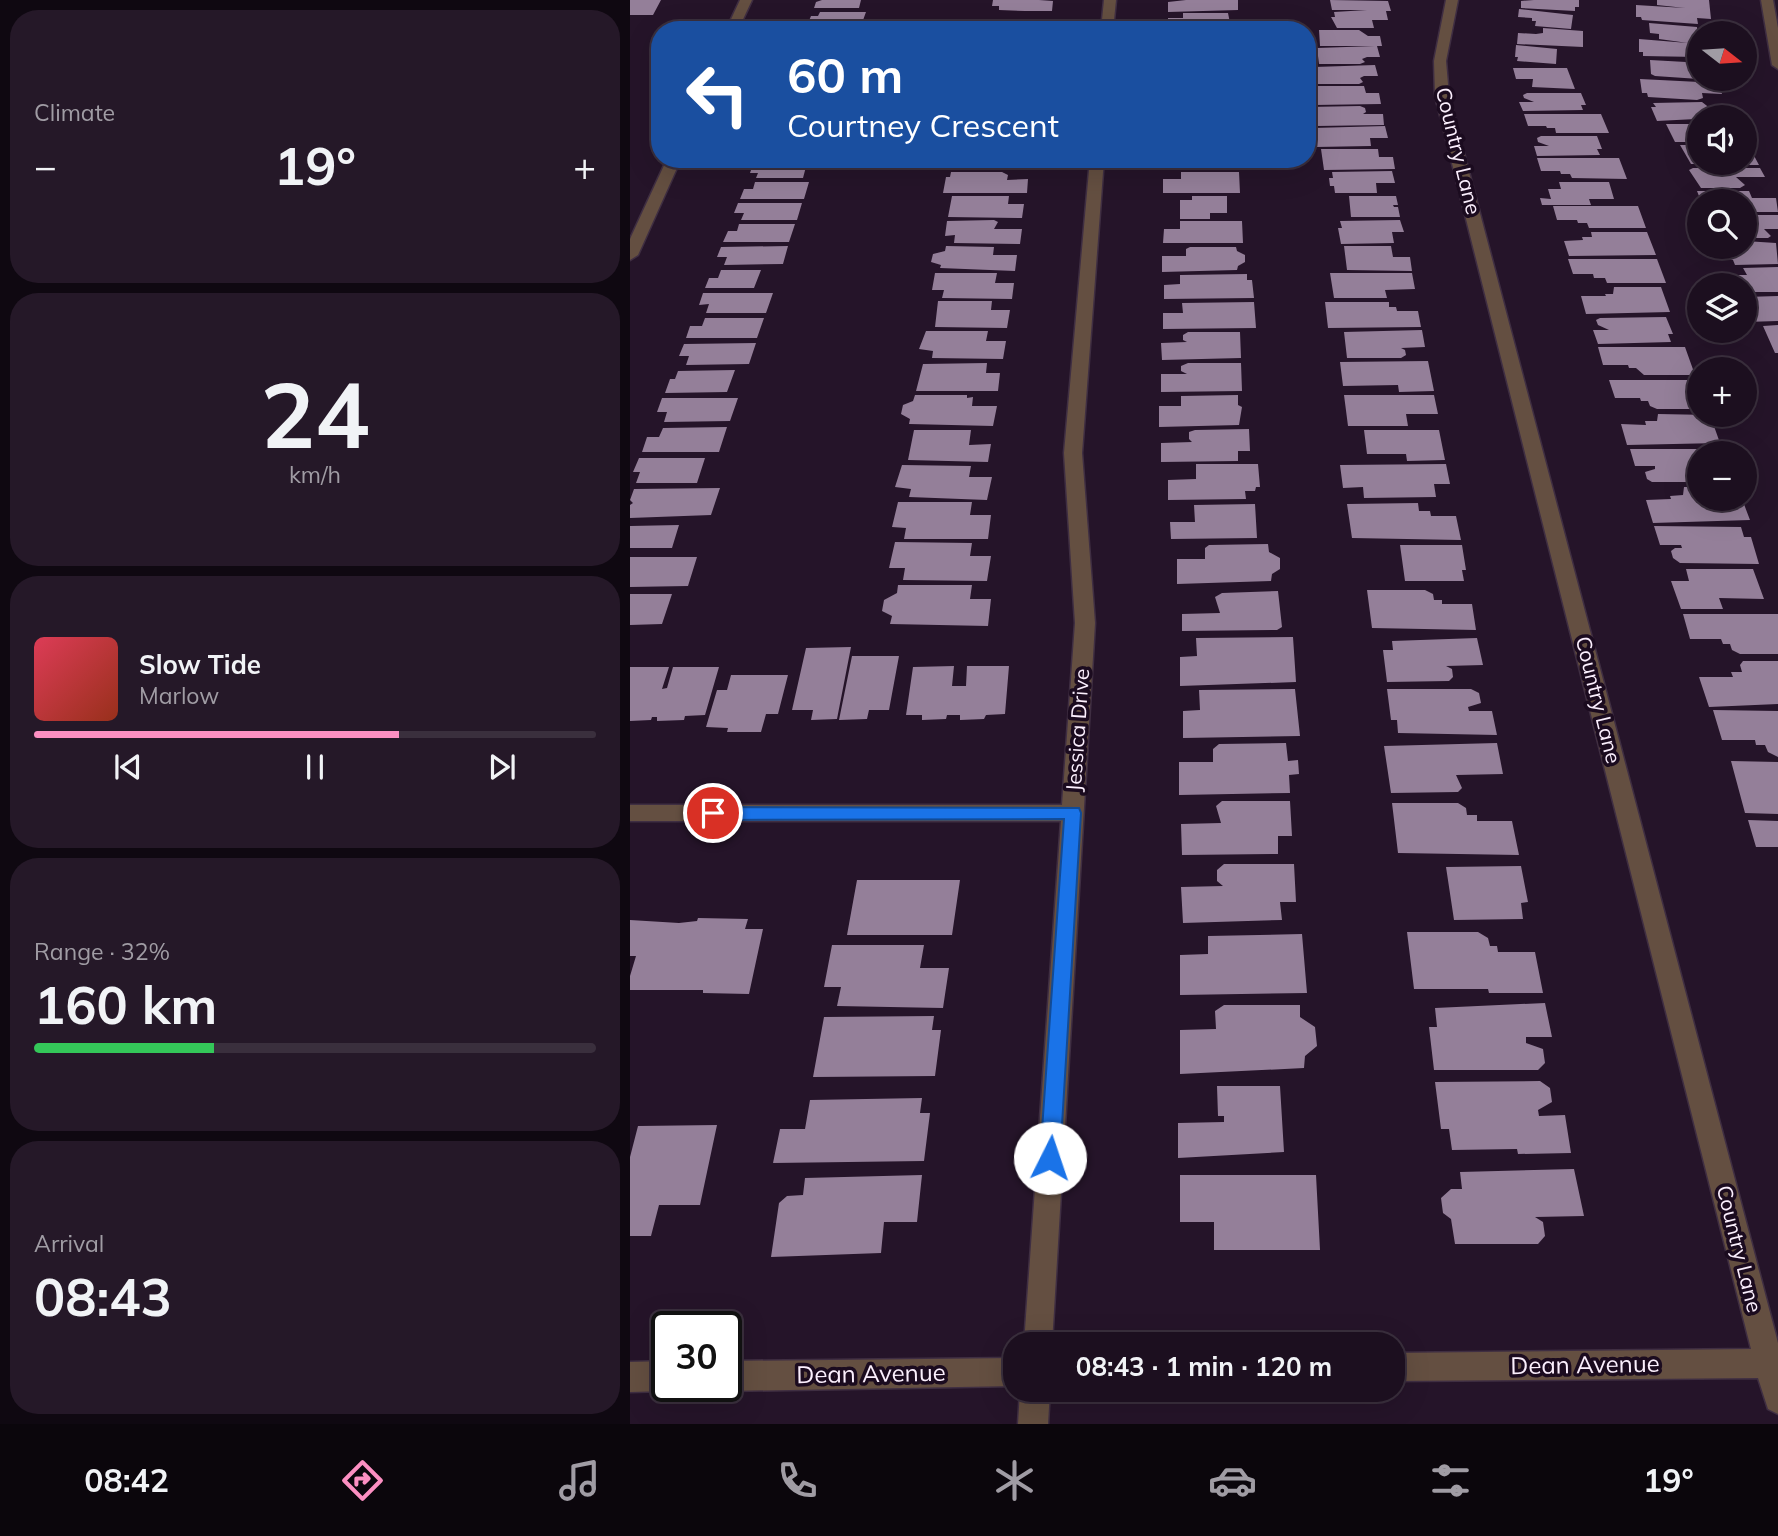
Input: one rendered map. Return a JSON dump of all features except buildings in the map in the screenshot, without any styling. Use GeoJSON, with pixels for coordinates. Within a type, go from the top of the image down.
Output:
{"type":"FeatureCollection","features":[{"type":"Feature","properties":{"kind":"street"},"geometry":{"type":"LineString","coordinates":[[736,21],[746,0]]}},
{"type":"Feature","properties":{"kind":"street"},"geometry":{"type":"LineString","coordinates":[[1108,21],[1110,0]]}},
{"type":"Feature","properties":{"kind":"street","name":"Country Lane"},"geometry":{"type":"LineString","coordinates":[[1452,0],[1440,61],[1441,89],[1773,1363],[1778,1399]]}},
{"type":"Feature","properties":{"kind":"street"},"geometry":{"type":"LineString","coordinates":[[1768,0],[1778,65]]}},
{"type":"Feature","properties":{"kind":"street"},"geometry":{"type":"LineString","coordinates":[[630,255],[670,168]]}},
{"type":"Feature","properties":{"kind":"street","name":"Jessica Drive"},"geometry":{"type":"LineString","coordinates":[[1039,1332],[1085,623],[1073,453],[1096,168]]}},
{"type":"Feature","properties":{"kind":"street"},"geometry":{"type":"LineString","coordinates":[[630,813],[1073,813]]}},
{"type":"Feature","properties":{"kind":"street","name":"Dean Avenue"},"geometry":{"type":"LineString","coordinates":[[1405,1367],[1773,1363]]}},
{"type":"Feature","properties":{"kind":"street","name":"Dean Avenue"},"geometry":{"type":"LineString","coordinates":[[742,1376],[1003,1372]]}},
{"type":"Feature","properties":{"kind":"street"},"geometry":{"type":"LineString","coordinates":[[630,1377],[651,1376]]}},
{"type":"Feature","properties":{"kind":"street"},"geometry":{"type":"LineString","coordinates":[[1033,1424],[1034,1402]]}},
{"type":"Feature","properties":{"kind":"route"},"geometry":{"type":"LineString","coordinates":[[713,813],[1073,813],[1050,1158]]}}]}
